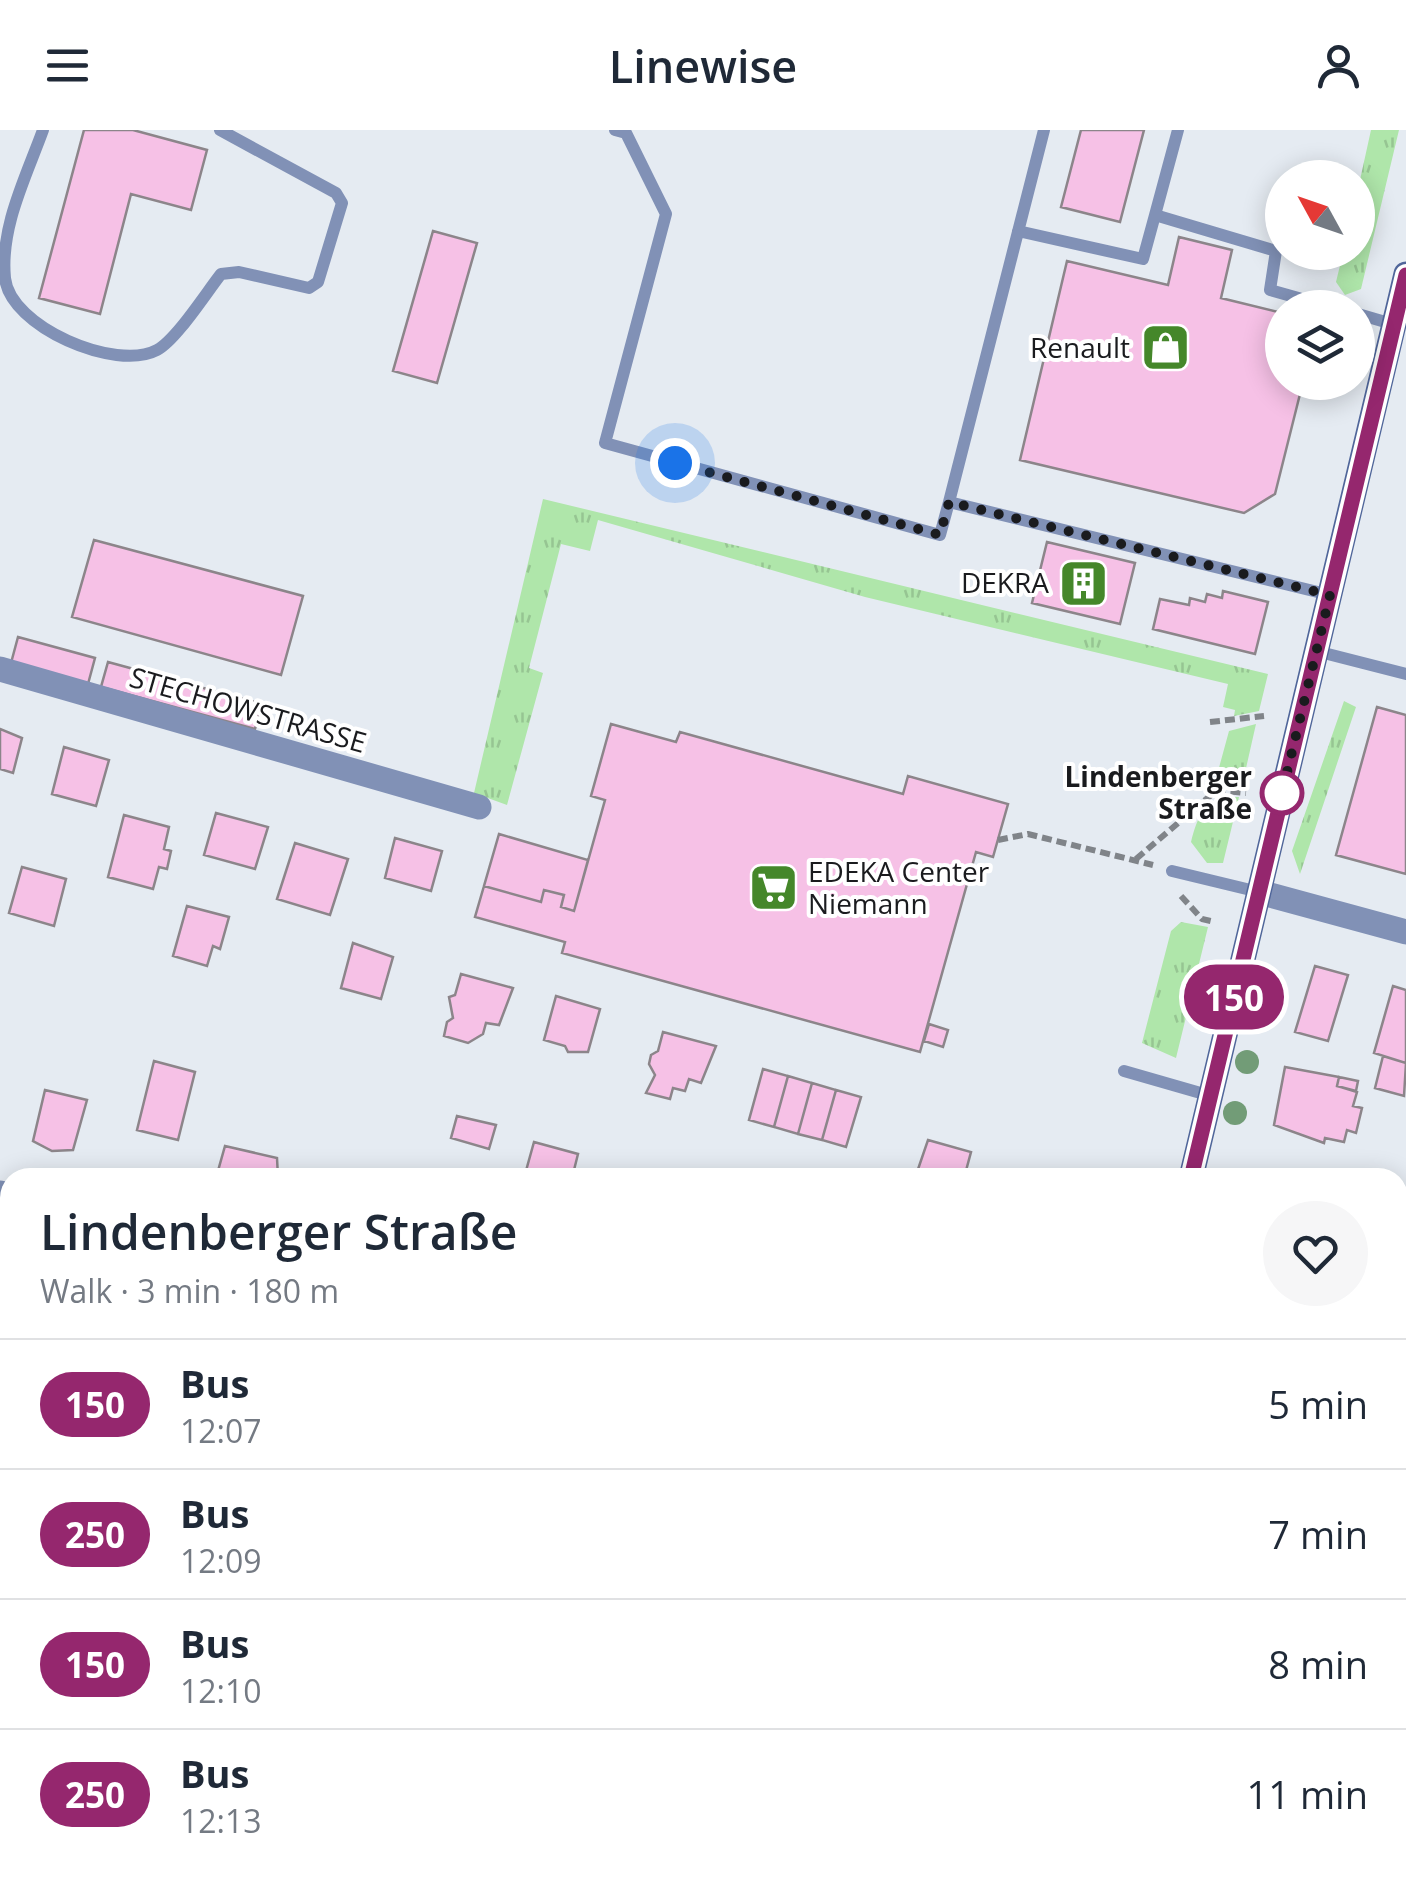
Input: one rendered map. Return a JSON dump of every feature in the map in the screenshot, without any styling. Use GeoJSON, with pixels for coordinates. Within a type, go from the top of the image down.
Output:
{"type":"FeatureCollection","features":[{"type":"Feature","properties":{"kind":"main road"},"geometry":{"type":"LineString","coordinates":[[1193,1168],[1316,651],[1400,326],[1406,274]]}},
{"type":"Feature","properties":{"kind":"street","name":"STECHOWSTRASSE"},"geometry":{"type":"LineString","coordinates":[[0,670],[479,808]]}},
{"type":"Feature","properties":{"kind":"street"},"geometry":{"type":"LineString","coordinates":[[1260,892],[1406,932]]}},
{"type":"Feature","properties":{"kind":"lane"},"geometry":{"type":"LineString","coordinates":[[43,130],[4,222],[5,280],[16,307],[36,325],[90,349],[140,355],[159,349],[222,274],[239,272],[309,288],[318,282],[342,203],[336,192],[220,130]]}},
{"type":"Feature","properties":{"kind":"lane"},"geometry":{"type":"LineString","coordinates":[[614,130],[626,133],[666,214],[605,443],[940,535],[1044,130]]}},
{"type":"Feature","properties":{"kind":"lane"},"geometry":{"type":"LineString","coordinates":[[1018,231],[1144,260],[1178,130]]}},
{"type":"Feature","properties":{"kind":"lane"},"geometry":{"type":"LineString","coordinates":[[1155,215],[1276,251],[1270,290]]}},
{"type":"Feature","properties":{"kind":"lane"},"geometry":{"type":"LineString","coordinates":[[1375,319],[1400,326]]}},
{"type":"Feature","properties":{"kind":"lane"},"geometry":{"type":"LineString","coordinates":[[949,502],[1330,595]]}},
{"type":"Feature","properties":{"kind":"lane"},"geometry":{"type":"LineString","coordinates":[[1316,651],[1406,674]]}},
{"type":"Feature","properties":{"kind":"lane"},"geometry":{"type":"LineString","coordinates":[[1172,871],[1260,892]]}},
{"type":"Feature","properties":{"kind":"lane"},"geometry":{"type":"LineString","coordinates":[[1124,1070],[1211,1096]]}},
{"type":"Feature","properties":{"kind":"path"},"geometry":{"type":"LineString","coordinates":[[1210,722],[1264,716]]}},
{"type":"Feature","properties":{"kind":"path"},"geometry":{"type":"LineString","coordinates":[[1135,859],[1217,790],[1246,793]]}},
{"type":"Feature","properties":{"kind":"path"},"geometry":{"type":"LineString","coordinates":[[998,840],[1028,834],[1103,853]]}},
{"type":"Feature","properties":{"kind":"path"},"geometry":{"type":"LineString","coordinates":[[1202,919],[1215,922]]}},
{"type":"Feature","properties":{"kind":"green space"},"geometry":{"type":"Polygon","coordinates":[[[1371,130],[1399,130],[1375,230],[1375,160],[1364,160],[1371,130]]]}},
{"type":"Feature","properties":{"kind":"green space"},"geometry":{"type":"Polygon","coordinates":[[[1339,270],[1366,270],[1361,289],[1342,290],[1336,282],[1339,270]]]}},
{"type":"Feature","properties":{"kind":"green space"},"geometry":{"type":"Polygon","coordinates":[[[543,499],[1268,674],[1259,711],[1234,716],[1235,710],[1223,707],[1228,684],[865,597],[598,520],[590,551],[561,544],[529,668],[543,673],[507,805],[474,793],[543,499]]]}},
{"type":"Feature","properties":{"kind":"green space"},"geometry":{"type":"Polygon","coordinates":[[[1344,701],[1356,707],[1300,874],[1292,851],[1344,701]]]}},
{"type":"Feature","properties":{"kind":"green space"},"geometry":{"type":"Polygon","coordinates":[[[1256,724],[1242,786],[1214,786],[1229,731],[1256,724]]]}},
{"type":"Feature","properties":{"kind":"green space"},"geometry":{"type":"Polygon","coordinates":[[[1239,797],[1223,863],[1207,863],[1191,842],[1197,823],[1211,803],[1239,797]]]}},
{"type":"Feature","properties":{"kind":"green space"},"geometry":{"type":"Polygon","coordinates":[[[1181,922],[1208,927],[1176,1058],[1142,1043],[1171,931],[1181,922]]]}},
{"type":"Feature","properties":{"kind":"green space"},"geometry":{"type":"Polygon","coordinates":[[[1263,976],[1274,980],[1262,1030],[1251,1025],[1263,976]]]}},
{"type":"Feature","properties":{"kind":"building"},"geometry":{"type":"Polygon","coordinates":[[[84,130],[133,130],[207,150],[191,210],[131,194],[100,314],[39,298],[84,130]]]}},
{"type":"Feature","properties":{"kind":"building"},"geometry":{"type":"Polygon","coordinates":[[[1081,130],[1144,130],[1120,222],[1061,207],[1081,130]]]}},
{"type":"Feature","properties":{"kind":"building"},"geometry":{"type":"Polygon","coordinates":[[[433,231],[477,243],[437,383],[393,371],[433,231]]]}},
{"type":"Feature","properties":{"kind":"building","name":"Renault"},"geometry":{"type":"Polygon","coordinates":[[[1179,237],[1232,250],[1221,298],[1265,309],[1265,400],[1298,400],[1275,494],[1244,513],[1020,460],[1067,261],[1168,285],[1179,237]]]}},
{"type":"Feature","properties":{"kind":"building"},"geometry":{"type":"Polygon","coordinates":[[[94,540],[303,596],[281,675],[72,617],[94,540]]]}},
{"type":"Feature","properties":{"kind":"building","name":"DEKRA"},"geometry":{"type":"Polygon","coordinates":[[[1047,542],[1135,563],[1120,624],[1032,603],[1047,542]]]}},
{"type":"Feature","properties":{"kind":"building"},"geometry":{"type":"Polygon","coordinates":[[[1223,591],[1268,602],[1255,654],[1153,629],[1160,599],[1189,605],[1190,598],[1205,602],[1207,594],[1222,598],[1223,591]]]}},
{"type":"Feature","properties":{"kind":"building"},"geometry":{"type":"Polygon","coordinates":[[[18,637],[95,658],[88,684],[11,663],[18,637]]]}},
{"type":"Feature","properties":{"kind":"building"},"geometry":{"type":"Polygon","coordinates":[[[108,662],[262,704],[255,729],[101,687],[108,662]]]}},
{"type":"Feature","properties":{"kind":"building"},"geometry":{"type":"Polygon","coordinates":[[[1377,707],[1406,715],[1406,874],[1336,855],[1377,707]]]}},
{"type":"Feature","properties":{"kind":"building","name":"EDEKA Center Niemann"},"geometry":{"type":"Polygon","coordinates":[[[611,724],[676,742],[680,732],[903,794],[908,776],[1008,804],[993,857],[976,852],[920,1052],[562,953],[565,942],[475,917],[484,886],[541,902],[544,890],[564,895],[561,907],[574,911],[605,800],[591,796],[611,724]]]}},
{"type":"Feature","properties":{"kind":"building"},"geometry":{"type":"Polygon","coordinates":[[[0,729],[22,738],[13,773],[0,769],[0,729]]]}},
{"type":"Feature","properties":{"kind":"building"},"geometry":{"type":"Polygon","coordinates":[[[64,747],[109,760],[96,806],[52,794],[64,747]]]}},
{"type":"Feature","properties":{"kind":"building"},"geometry":{"type":"Polygon","coordinates":[[[216,813],[268,827],[255,869],[204,855],[216,813]]]}},
{"type":"Feature","properties":{"kind":"building"},"geometry":{"type":"Polygon","coordinates":[[[124,815],[169,827],[164,849],[171,851],[167,869],[159,867],[153,889],[108,877],[124,815]]]}},
{"type":"Feature","properties":{"kind":"building"},"geometry":{"type":"Polygon","coordinates":[[[499,834],[588,860],[574,911],[561,907],[564,895],[544,890],[541,902],[484,886],[499,834]]]}},
{"type":"Feature","properties":{"kind":"building"},"geometry":{"type":"Polygon","coordinates":[[[395,838],[442,851],[431,891],[385,878],[395,838]]]}},
{"type":"Feature","properties":{"kind":"building"},"geometry":{"type":"Polygon","coordinates":[[[295,843],[348,859],[330,915],[277,899],[295,843]]]}},
{"type":"Feature","properties":{"kind":"building"},"geometry":{"type":"Polygon","coordinates":[[[22,867],[66,879],[54,926],[9,913],[22,867]]]}},
{"type":"Feature","properties":{"kind":"building"},"geometry":{"type":"Polygon","coordinates":[[[187,906],[229,917],[220,949],[213,946],[207,966],[173,956],[187,906]]]}},
{"type":"Feature","properties":{"kind":"building"},"geometry":{"type":"Polygon","coordinates":[[[353,943],[393,957],[381,999],[341,988],[353,943]]]}},
{"type":"Feature","properties":{"kind":"building"},"geometry":{"type":"Polygon","coordinates":[[[1315,966],[1348,975],[1328,1041],[1295,1032],[1315,966]]]}},
{"type":"Feature","properties":{"kind":"building"},"geometry":{"type":"Polygon","coordinates":[[[461,974],[513,988],[499,1025],[486,1023],[483,1034],[468,1043],[444,1036],[447,1022],[453,1018],[449,997],[455,995],[461,974]]]}},
{"type":"Feature","properties":{"kind":"building"},"geometry":{"type":"Polygon","coordinates":[[[1393,986],[1406,990],[1406,1063],[1374,1053],[1393,986]]]}},
{"type":"Feature","properties":{"kind":"building"},"geometry":{"type":"Polygon","coordinates":[[[556,996],[600,1009],[588,1052],[568,1052],[565,1046],[544,1040],[556,996]]]}},
{"type":"Feature","properties":{"kind":"building"},"geometry":{"type":"Polygon","coordinates":[[[929,1024],[948,1030],[943,1047],[924,1041],[929,1024]]]}},
{"type":"Feature","properties":{"kind":"building"},"geometry":{"type":"Polygon","coordinates":[[[663,1032],[716,1046],[701,1083],[689,1079],[685,1091],[673,1088],[670,1099],[646,1093],[655,1075],[649,1064],[651,1055],[658,1051],[663,1032]]]}},
{"type":"Feature","properties":{"kind":"building"},"geometry":{"type":"Polygon","coordinates":[[[1383,1056],[1406,1063],[1404,1096],[1375,1088],[1383,1056]]]}},
{"type":"Feature","properties":{"kind":"building"},"geometry":{"type":"Polygon","coordinates":[[[154,1061],[195,1072],[178,1140],[137,1130],[154,1061]]]}},
{"type":"Feature","properties":{"kind":"building"},"geometry":{"type":"Polygon","coordinates":[[[1285,1067],[1339,1077],[1337,1086],[1357,1092],[1353,1106],[1362,1108],[1356,1133],[1347,1130],[1344,1142],[1325,1138],[1324,1143],[1274,1125],[1285,1067]]]}},
{"type":"Feature","properties":{"kind":"building"},"geometry":{"type":"Polygon","coordinates":[[[763,1069],[788,1076],[774,1127],[749,1120],[763,1069]]]}},
{"type":"Feature","properties":{"kind":"building"},"geometry":{"type":"Polygon","coordinates":[[[788,1076],[812,1083],[798,1134],[774,1127],[788,1076]]]}},
{"type":"Feature","properties":{"kind":"building"},"geometry":{"type":"Polygon","coordinates":[[[1339,1077],[1358,1081],[1356,1091],[1337,1086],[1339,1077]]]}},
{"type":"Feature","properties":{"kind":"building"},"geometry":{"type":"Polygon","coordinates":[[[812,1083],[836,1090],[822,1140],[798,1134],[812,1083]]]}},
{"type":"Feature","properties":{"kind":"building"},"geometry":{"type":"Polygon","coordinates":[[[45,1090],[87,1100],[73,1150],[52,1151],[33,1141],[45,1090]]]}},
{"type":"Feature","properties":{"kind":"building"},"geometry":{"type":"Polygon","coordinates":[[[836,1090],[861,1097],[846,1147],[822,1140],[836,1090]]]}},
{"type":"Feature","properties":{"kind":"building"},"geometry":{"type":"Polygon","coordinates":[[[457,1116],[496,1125],[489,1149],[451,1138],[457,1116]]]}},
{"type":"Feature","properties":{"kind":"building"},"geometry":{"type":"Polygon","coordinates":[[[928,1140],[971,1152],[967,1168],[918,1168],[928,1140]]]}},
{"type":"Feature","properties":{"kind":"building"},"geometry":{"type":"Polygon","coordinates":[[[534,1142],[578,1154],[574,1168],[527,1168],[534,1142]]]}},
{"type":"Feature","properties":{"kind":"building"},"geometry":{"type":"Polygon","coordinates":[[[225,1146],[277,1158],[278,1168],[219,1168],[225,1146]]]}},
{"type":"Feature","properties":{"kind":"bus line","name":"150"},"geometry":{"type":"LineString","coordinates":[[1193,1168],[1406,275]]}},
{"type":"Feature","properties":{"kind":"place","name":"Renault"},"geometry":{"type":"Point","coordinates":[1165,348]}},
{"type":"Feature","properties":{"kind":"place","name":"DEKRA"},"geometry":{"type":"Point","coordinates":[1084,583]}},
{"type":"Feature","properties":{"kind":"place","name":"Lindenberger Straße"},"geometry":{"type":"Point","coordinates":[1282,793]}},
{"type":"Feature","properties":{"kind":"place","name":"EDEKA Center Niemann"},"geometry":{"type":"Point","coordinates":[773,888]}},
{"type":"Feature","properties":{"kind":"route"},"geometry":{"type":"LineString","coordinates":[[675,463],[884,523],[940,535],[949,502],[1330,595],[1282,793]]}}]}
